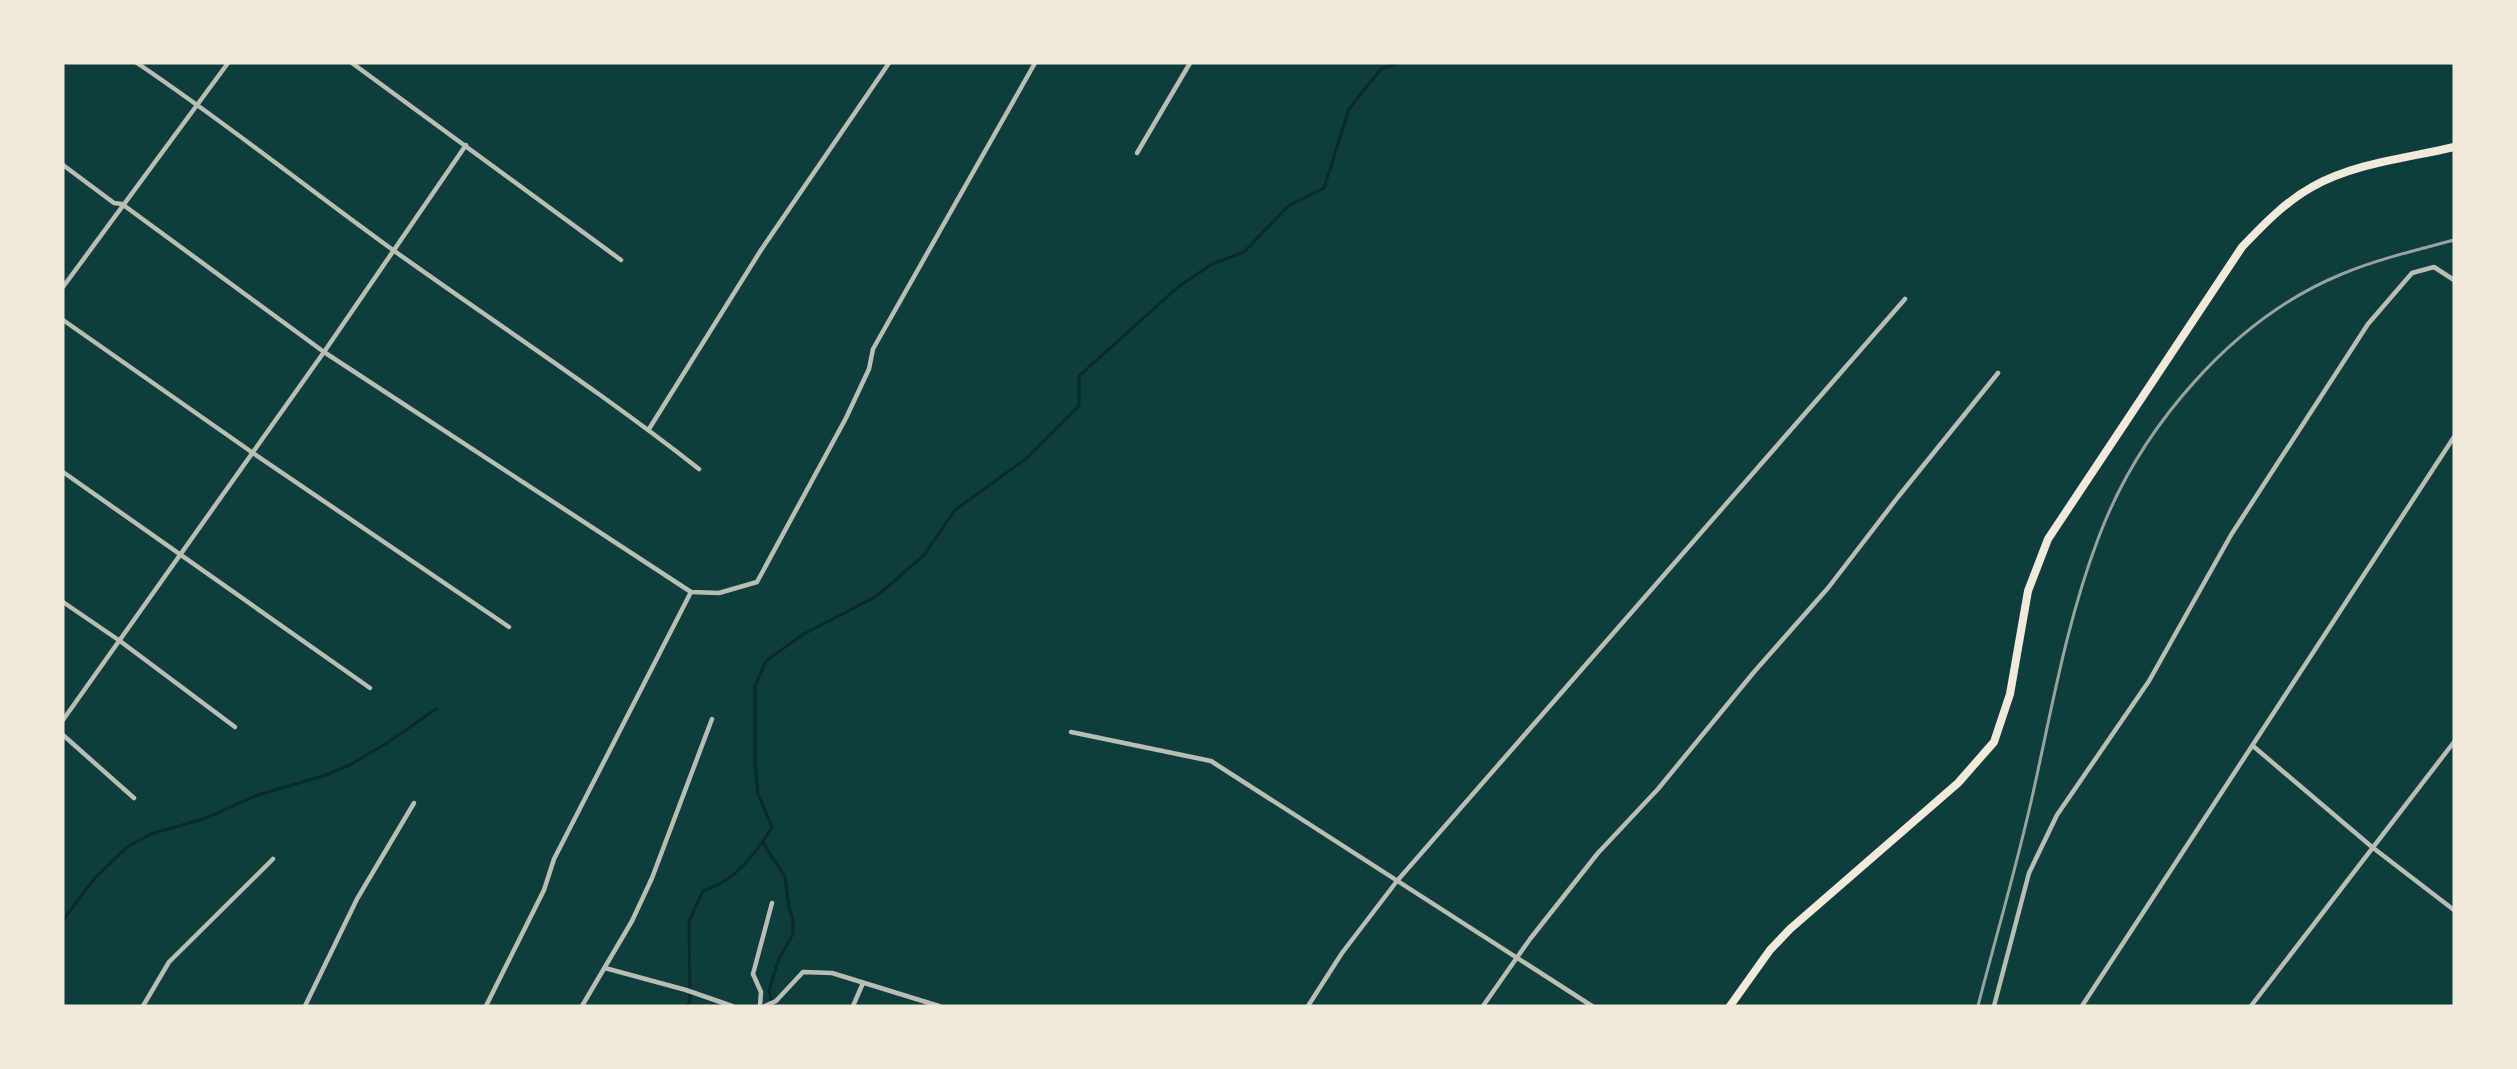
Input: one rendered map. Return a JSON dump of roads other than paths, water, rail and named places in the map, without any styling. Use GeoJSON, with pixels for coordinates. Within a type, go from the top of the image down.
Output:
{"type":"FeatureCollection","features":[{"type":"Feature","properties":{"kind":"main road"},"geometry":{"type":"LineString","coordinates":[[1730,1006],[1770,950],[1790,929],[1958,783],[1994,742],[2010,694],[2028,591],[2048,539],[2242,247],[2272,217],[2312,187],[2348,171],[2454,147]]}},
{"type":"Feature","properties":{"kind":"street"},"geometry":{"type":"LineString","coordinates":[[137,63],[198,104],[393,249],[649,429],[699,469]]}},
{"type":"Feature","properties":{"kind":"street"},"geometry":{"type":"LineString","coordinates":[[63,287],[228,63]]}},
{"type":"Feature","properties":{"kind":"street"},"geometry":{"type":"LineString","coordinates":[[352,63],[621,260]]}},
{"type":"Feature","properties":{"kind":"street"},"geometry":{"type":"LineString","coordinates":[[649,429],[761,250],[889,63]]}},
{"type":"Feature","properties":{"kind":"street"},"geometry":{"type":"LineString","coordinates":[[63,165],[114,203],[122,204],[324,352],[691,592],[719,593],[757,582],[846,418],[869,369],[873,350],[1035,63]]}},
{"type":"Feature","properties":{"kind":"street"},"geometry":{"type":"LineString","coordinates":[[1137,153],[1190,63]]}},
{"type":"Feature","properties":{"kind":"street"},"geometry":{"type":"LineString","coordinates":[[63,720],[182,555],[466,145]]}},
{"type":"Feature","properties":{"kind":"street"},"geometry":{"type":"LineString","coordinates":[[1994,1006],[2029,873],[2057,815],[2149,681],[2231,535],[2368,324],[2412,273],[2434,267],[2454,280]]}},
{"type":"Feature","properties":{"kind":"street"},"geometry":{"type":"LineString","coordinates":[[1308,1006],[1342,953],[1397,882],[1905,299]]}},
{"type":"Feature","properties":{"kind":"street"},"geometry":{"type":"LineString","coordinates":[[63,320],[253,453],[509,627]]}},
{"type":"Feature","properties":{"kind":"street"},"geometry":{"type":"LineString","coordinates":[[1483,1006],[1598,853],[1658,789],[1754,672],[1840,573],[1998,373]]}},
{"type":"Feature","properties":{"kind":"street"},"geometry":{"type":"LineString","coordinates":[[2082,1006],[2454,437]]}},
{"type":"Feature","properties":{"kind":"street"},"geometry":{"type":"LineString","coordinates":[[63,472],[370,688]]}},
{"type":"Feature","properties":{"kind":"street"},"geometry":{"type":"LineString","coordinates":[[486,1006],[544,890],[554,859],[691,592]]}},
{"type":"Feature","properties":{"kind":"street"},"geometry":{"type":"LineString","coordinates":[[63,602],[120,641],[235,727]]}},
{"type":"Feature","properties":{"kind":"street"},"geometry":{"type":"LineString","coordinates":[[582,1006],[632,921],[652,878],[712,719]]}},
{"type":"Feature","properties":{"kind":"street"},"geometry":{"type":"LineString","coordinates":[[1071,732],[1211,761],[1592,1006]]}},
{"type":"Feature","properties":{"kind":"street"},"geometry":{"type":"LineString","coordinates":[[63,735],[134,798]]}},
{"type":"Feature","properties":{"kind":"street"},"geometry":{"type":"LineString","coordinates":[[2251,1006],[2454,742]]}},
{"type":"Feature","properties":{"kind":"street"},"geometry":{"type":"LineString","coordinates":[[2253,746],[2372,847],[2454,910]]}},
{"type":"Feature","properties":{"kind":"street"},"geometry":{"type":"LineString","coordinates":[[305,1006],[357,898],[414,803]]}},
{"type":"Feature","properties":{"kind":"street"},"geometry":{"type":"LineString","coordinates":[[143,1006],[169,962],[273,859]]}},
{"type":"Feature","properties":{"kind":"street"},"geometry":{"type":"LineString","coordinates":[[760,1006],[761,992],[753,974],[772,903]]}},
{"type":"Feature","properties":{"kind":"street"},"geometry":{"type":"LineString","coordinates":[[605,968],[686,990],[732,1006]]}},
{"type":"Feature","properties":{"kind":"street"},"geometry":{"type":"LineString","coordinates":[[767,1005],[776,1001],[803,972],[832,973],[939,1006]]}},
{"type":"Feature","properties":{"kind":"street"},"geometry":{"type":"LineString","coordinates":[[854,1006],[863,983]]}},
{"type":"Feature","properties":{"kind":"waterway"},"geometry":{"type":"LineString","coordinates":[[687,1006],[690,1001],[689,921],[703,891],[725,881],[743,866],[772,827],[758,794],[755,764],[755,686],[766,661],[802,635],[877,596],[924,555],[955,510],[1027,458],[1079,406],[1079,376],[1178,287],[1212,264],[1244,252],[1288,206],[1324,188],[1349,109],[1381,69],[1398,63]]}},
{"type":"Feature","properties":{"kind":"waterway"},"geometry":{"type":"LineString","coordinates":[[63,920],[95,878],[127,847],[151,834],[206,818],[255,796],[326,775],[350,765],[436,709]]}},
{"type":"Feature","properties":{"kind":"waterway"},"geometry":{"type":"LineString","coordinates":[[763,843],[785,877],[789,908],[793,919],[793,934],[778,961],[769,991],[773,1006]]}},
{"type":"Feature","properties":{"kind":"railway"},"geometry":{"type":"LineString","coordinates":[[1978,1006],[2022,840],[2078,599],[2098,539],[2116,498],[2138,458],[2164,419],[2194,382],[2227,349],[2263,319],[2302,294],[2342,274],[2384,259],[2454,240]]}}]}
